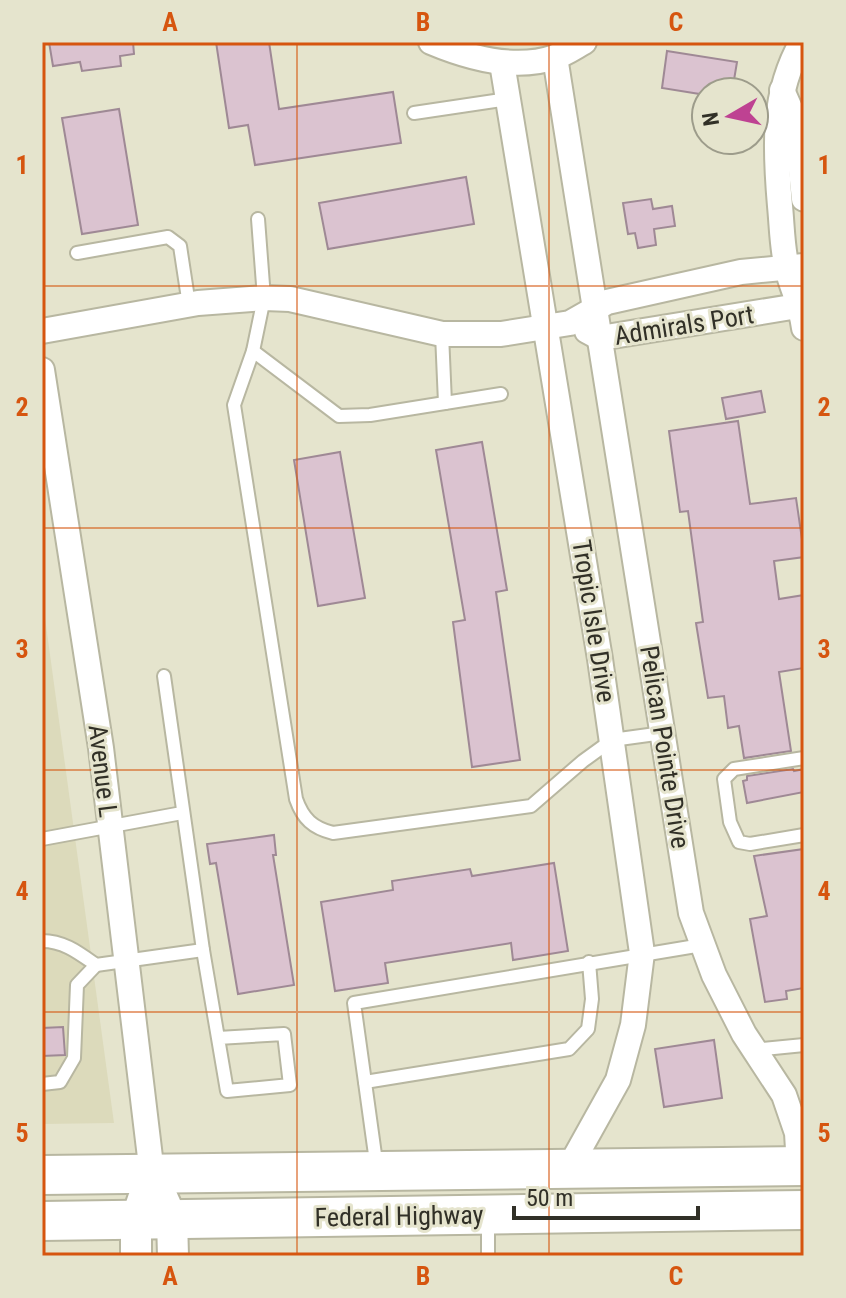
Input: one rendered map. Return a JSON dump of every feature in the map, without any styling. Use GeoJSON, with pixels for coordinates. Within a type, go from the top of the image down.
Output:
{"type":"FeatureCollection","features":[{"type":"Feature","properties":{"kind":"main road","name":"Federal Highway"},"geometry":{"type":"LineString","coordinates":[[42,1175],[802,1166]]}},
{"type":"Feature","properties":{"kind":"main road"},"geometry":{"type":"LineString","coordinates":[[727,1212],[772,1193],[802,1166]]}},
{"type":"Feature","properties":{"kind":"main road","name":"Federal Highway"},"geometry":{"type":"LineString","coordinates":[[42,1221],[154,1238],[488,1215],[804,1210]]}},
{"type":"Feature","properties":{"kind":"street"},"geometry":{"type":"LineString","coordinates":[[431,42],[502,63],[521,64],[555,57],[584,42]]}},
{"type":"Feature","properties":{"kind":"street"},"geometry":{"type":"LineString","coordinates":[[802,42],[782,90],[775,137],[803,308]]}},
{"type":"Feature","properties":{"kind":"street"},"geometry":{"type":"LineString","coordinates":[[555,57],[595,307]]}},
{"type":"Feature","properties":{"kind":"street","name":"Tropic Isle Drive"},"geometry":{"type":"LineString","coordinates":[[502,63],[612,740],[642,953],[633,1025],[618,1080],[569,1168]]}},
{"type":"Feature","properties":{"kind":"street"},"geometry":{"type":"LineString","coordinates":[[782,90],[796,122],[804,199]]}},
{"type":"Feature","properties":{"kind":"street","name":"Admirals Port"},"geometry":{"type":"LineString","coordinates":[[570,323],[607,302],[741,272],[795,267]]}},
{"type":"Feature","properties":{"kind":"street"},"geometry":{"type":"LineString","coordinates":[[42,331],[189,305],[264,298],[290,299],[442,334],[501,334],[570,323]]}},
{"type":"Feature","properties":{"kind":"street","name":"Pelican Pointe Drive"},"geometry":{"type":"LineString","coordinates":[[595,307],[691,913],[714,975],[753,1050],[789,1094],[802,1166]]}},
{"type":"Feature","properties":{"kind":"street","name":"Admirals Port"},"geometry":{"type":"LineString","coordinates":[[570,323],[600,338],[803,308]]}},
{"type":"Feature","properties":{"kind":"street","name":"Avenue L"},"geometry":{"type":"LineString","coordinates":[[42,370],[51,485],[101,748],[152,1174]]}},
{"type":"Feature","properties":{"kind":"street"},"geometry":{"type":"LineString","coordinates":[[152,1174],[154,1238]]}},
{"type":"Feature","properties":{"kind":"lane"},"geometry":{"type":"LineString","coordinates":[[414,113],[508,99]]}},
{"type":"Feature","properties":{"kind":"lane"},"geometry":{"type":"LineString","coordinates":[[258,219],[264,298],[253,351],[234,405],[300,812],[308,822],[333,833],[531,806],[612,740],[663,733]]}},
{"type":"Feature","properties":{"kind":"lane"},"geometry":{"type":"LineString","coordinates":[[77,253],[168,237],[180,246],[189,305]]}},
{"type":"Feature","properties":{"kind":"lane"},"geometry":{"type":"LineString","coordinates":[[442,334],[445,403]]}},
{"type":"Feature","properties":{"kind":"lane"},"geometry":{"type":"LineString","coordinates":[[253,351],[339,416],[370,415],[501,394]]}},
{"type":"Feature","properties":{"kind":"lane"},"geometry":{"type":"LineString","coordinates":[[164,676],[182,813],[203,950],[227,1091],[290,1085],[284,1034],[218,1038]]}},
{"type":"Feature","properties":{"kind":"lane"},"geometry":{"type":"LineString","coordinates":[[804,758],[734,769],[724,779],[730,822],[739,842],[750,844],[804,835]]}},
{"type":"Feature","properties":{"kind":"lane"},"geometry":{"type":"LineString","coordinates":[[42,839],[182,813]]}},
{"type":"Feature","properties":{"kind":"lane"},"geometry":{"type":"LineString","coordinates":[[42,941],[55,941],[73,949],[96,965]]}},
{"type":"Feature","properties":{"kind":"lane"},"geometry":{"type":"LineString","coordinates":[[377,1171],[354,1003],[702,945]]}},
{"type":"Feature","properties":{"kind":"lane"},"geometry":{"type":"LineString","coordinates":[[42,1084],[60,1082],[74,1058],[77,985],[96,965],[203,950]]}},
{"type":"Feature","properties":{"kind":"lane"},"geometry":{"type":"LineString","coordinates":[[365,1082],[569,1049],[588,1029],[592,999],[589,962]]}},
{"type":"Feature","properties":{"kind":"lane"},"geometry":{"type":"LineString","coordinates":[[753,1050],[804,1045]]}},
{"type":"Feature","properties":{"kind":"lane"},"geometry":{"type":"LineString","coordinates":[[488,1215],[488,1256]]}},
{"type":"Feature","properties":{"kind":"shaded area"},"geometry":{"type":"Polygon","coordinates":[[[42,596],[114,1123],[42,1124],[42,596]]]}},
{"type":"Feature","properties":{"kind":"building"},"geometry":{"type":"Polygon","coordinates":[[[49,42],[133,42],[134,54],[120,56],[121,66],[82,71],[80,62],[53,66],[49,42]]]}},
{"type":"Feature","properties":{"kind":"building"},"geometry":{"type":"Polygon","coordinates":[[[216,42],[269,42],[279,109],[393,92],[401,143],[255,165],[248,125],[229,128],[216,42]]]}},
{"type":"Feature","properties":{"kind":"building"},"geometry":{"type":"Polygon","coordinates":[[[667,51],[737,62],[735,76],[690,76],[690,92],[662,88],[667,51]]]}},
{"type":"Feature","properties":{"kind":"building"},"geometry":{"type":"Polygon","coordinates":[[[119,109],[138,225],[82,234],[62,118],[119,109]]]}},
{"type":"Feature","properties":{"kind":"building"},"geometry":{"type":"Polygon","coordinates":[[[466,177],[474,224],[328,249],[319,203],[466,177]]]}},
{"type":"Feature","properties":{"kind":"building"},"geometry":{"type":"Polygon","coordinates":[[[651,199],[653,209],[672,206],[675,226],[654,229],[656,245],[638,248],[635,233],[628,234],[623,203],[651,199]]]}},
{"type":"Feature","properties":{"kind":"building"},"geometry":{"type":"Polygon","coordinates":[[[761,391],[765,412],[726,419],[722,398],[761,391]]]}},
{"type":"Feature","properties":{"kind":"building"},"geometry":{"type":"Polygon","coordinates":[[[738,421],[750,504],[796,498],[804,553],[804,557],[774,561],[779,599],[804,595],[804,668],[779,672],[791,751],[744,758],[739,726],[728,728],[724,696],[708,698],[696,623],[703,622],[688,511],[680,512],[669,431],[738,421]]]}},
{"type":"Feature","properties":{"kind":"building"},"geometry":{"type":"Polygon","coordinates":[[[482,442],[507,590],[496,592],[520,760],[472,767],[453,622],[465,620],[436,450],[482,442]]]}},
{"type":"Feature","properties":{"kind":"building"},"geometry":{"type":"Polygon","coordinates":[[[340,452],[365,598],[318,606],[294,460],[340,452]]]}},
{"type":"Feature","properties":{"kind":"building"},"geometry":{"type":"Polygon","coordinates":[[[804,769],[804,792],[747,803],[743,781],[747,780],[747,776],[804,769]]]}},
{"type":"Feature","properties":{"kind":"building"},"geometry":{"type":"Polygon","coordinates":[[[274,835],[276,855],[273,855],[294,985],[238,994],[216,863],[210,864],[207,844],[274,835]]]}},
{"type":"Feature","properties":{"kind":"building"},"geometry":{"type":"Polygon","coordinates":[[[804,849],[804,988],[786,991],[787,999],[765,1002],[750,919],[767,916],[754,856],[804,849]]]}},
{"type":"Feature","properties":{"kind":"building"},"geometry":{"type":"Polygon","coordinates":[[[554,863],[568,951],[513,960],[511,943],[385,963],[388,983],[335,991],[321,902],[393,890],[392,881],[470,869],[472,876],[554,863]]]}},
{"type":"Feature","properties":{"kind":"building"},"geometry":{"type":"Polygon","coordinates":[[[63,1027],[65,1055],[42,1056],[42,1028],[63,1027]]]}},
{"type":"Feature","properties":{"kind":"building"},"geometry":{"type":"Polygon","coordinates":[[[714,1040],[722,1098],[664,1107],[655,1049],[714,1040]]]}}]}
